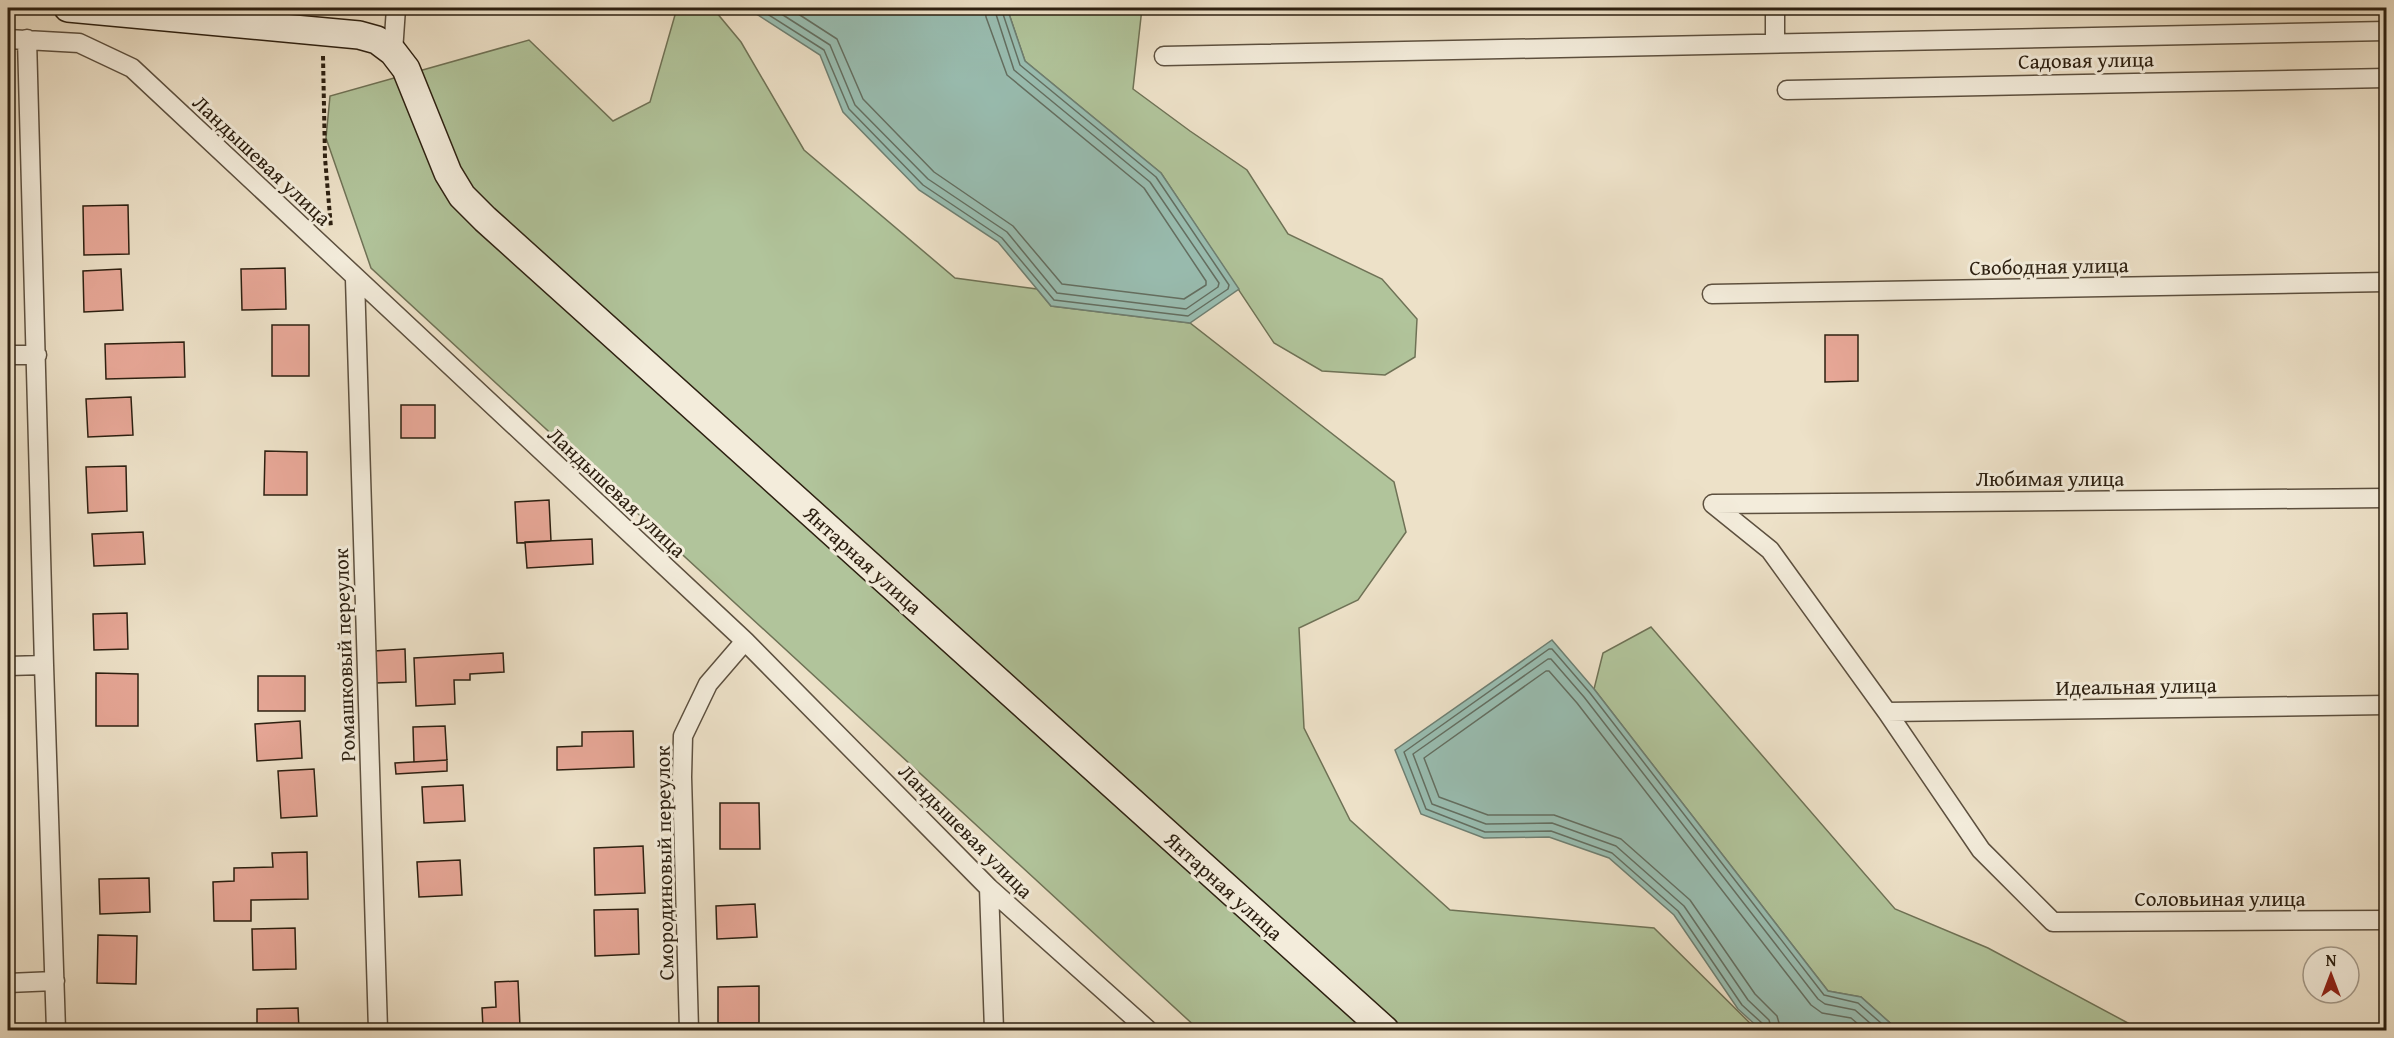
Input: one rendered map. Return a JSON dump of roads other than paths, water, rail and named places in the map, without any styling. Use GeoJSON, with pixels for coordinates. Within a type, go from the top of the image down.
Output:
{"type":"FeatureCollection","features":[{"type":"Feature","properties":{"kind":"street"},"geometry":{"type":"LineString","coordinates":[[68,8],[358,35],[377,40],[393,52]]}},
{"type":"Feature","properties":{"kind":"street"},"geometry":{"type":"LineString","coordinates":[[393,52],[396,8]]}},
{"type":"Feature","properties":{"kind":"street"},"geometry":{"type":"LineString","coordinates":[[1775,8],[1775,43]]}},
{"type":"Feature","properties":{"kind":"street","name":"Садовая улица"},"geometry":{"type":"LineString","coordinates":[[1164,56],[2386,31]]}},
{"type":"Feature","properties":{"kind":"street","name":"Ландышевая улица"},"geometry":{"type":"LineString","coordinates":[[8,39],[79,43],[132,68],[355,279],[745,641],[989,888],[1148,1030]]}},
{"type":"Feature","properties":{"kind":"street"},"geometry":{"type":"LineString","coordinates":[[27,39],[56,1030]]}},
{"type":"Feature","properties":{"kind":"street","name":"Янтарная улица"},"geometry":{"type":"LineString","coordinates":[[393,52],[406,69],[448,173],[462,196],[485,219],[1385,1030]]}},
{"type":"Feature","properties":{"kind":"street","name":"Садовая улица"},"geometry":{"type":"LineString","coordinates":[[1787,90],[2386,78]]}},
{"type":"Feature","properties":{"kind":"street","name":"Ромашковый переулок"},"geometry":{"type":"LineString","coordinates":[[355,279],[378,1030]]}},
{"type":"Feature","properties":{"kind":"street","name":"Свободная улица"},"geometry":{"type":"LineString","coordinates":[[1712,294],[2386,282]]}},
{"type":"Feature","properties":{"kind":"street"},"geometry":{"type":"LineString","coordinates":[[8,355],[37,355]]}},
{"type":"Feature","properties":{"kind":"street","name":"Любимая улица"},"geometry":{"type":"LineString","coordinates":[[1887,712],[1770,550],[1713,504],[2386,498]]}},
{"type":"Feature","properties":{"kind":"street","name":"Смородиновый переулок"},"geometry":{"type":"LineString","coordinates":[[689,1030],[682,777],[684,736],[708,684],[745,641]]}},
{"type":"Feature","properties":{"kind":"street"},"geometry":{"type":"LineString","coordinates":[[8,666],[44,664]]}},
{"type":"Feature","properties":{"kind":"street","name":"Идеальная улица"},"geometry":{"type":"LineString","coordinates":[[1887,712],[2386,705]]}},
{"type":"Feature","properties":{"kind":"street","name":"Соловьиная улица"},"geometry":{"type":"LineString","coordinates":[[1887,712],[1981,850],[2053,922],[2386,920]]}},
{"type":"Feature","properties":{"kind":"street"},"geometry":{"type":"LineString","coordinates":[[989,888],[994,1030]]}},
{"type":"Feature","properties":{"kind":"street"},"geometry":{"type":"LineString","coordinates":[[8,983],[55,981]]}},
{"type":"Feature","properties":{"kind":"water"},"geometry":{"type":"Polygon","coordinates":[[[747,8],[1007,8],[1025,61],[1161,173],[1239,289],[1190,323],[1051,306],[998,242],[919,190],[843,112],[820,55],[747,8]]]}},
{"type":"Feature","properties":{"kind":"water"},"geometry":{"type":"Polygon","coordinates":[[[1552,640],[1594,689],[1828,991],[1861,997],[1898,1030],[1761,1030],[1738,1009],[1674,915],[1609,858],[1549,837],[1484,838],[1421,814],[1395,750],[1552,640]]]}}]}
